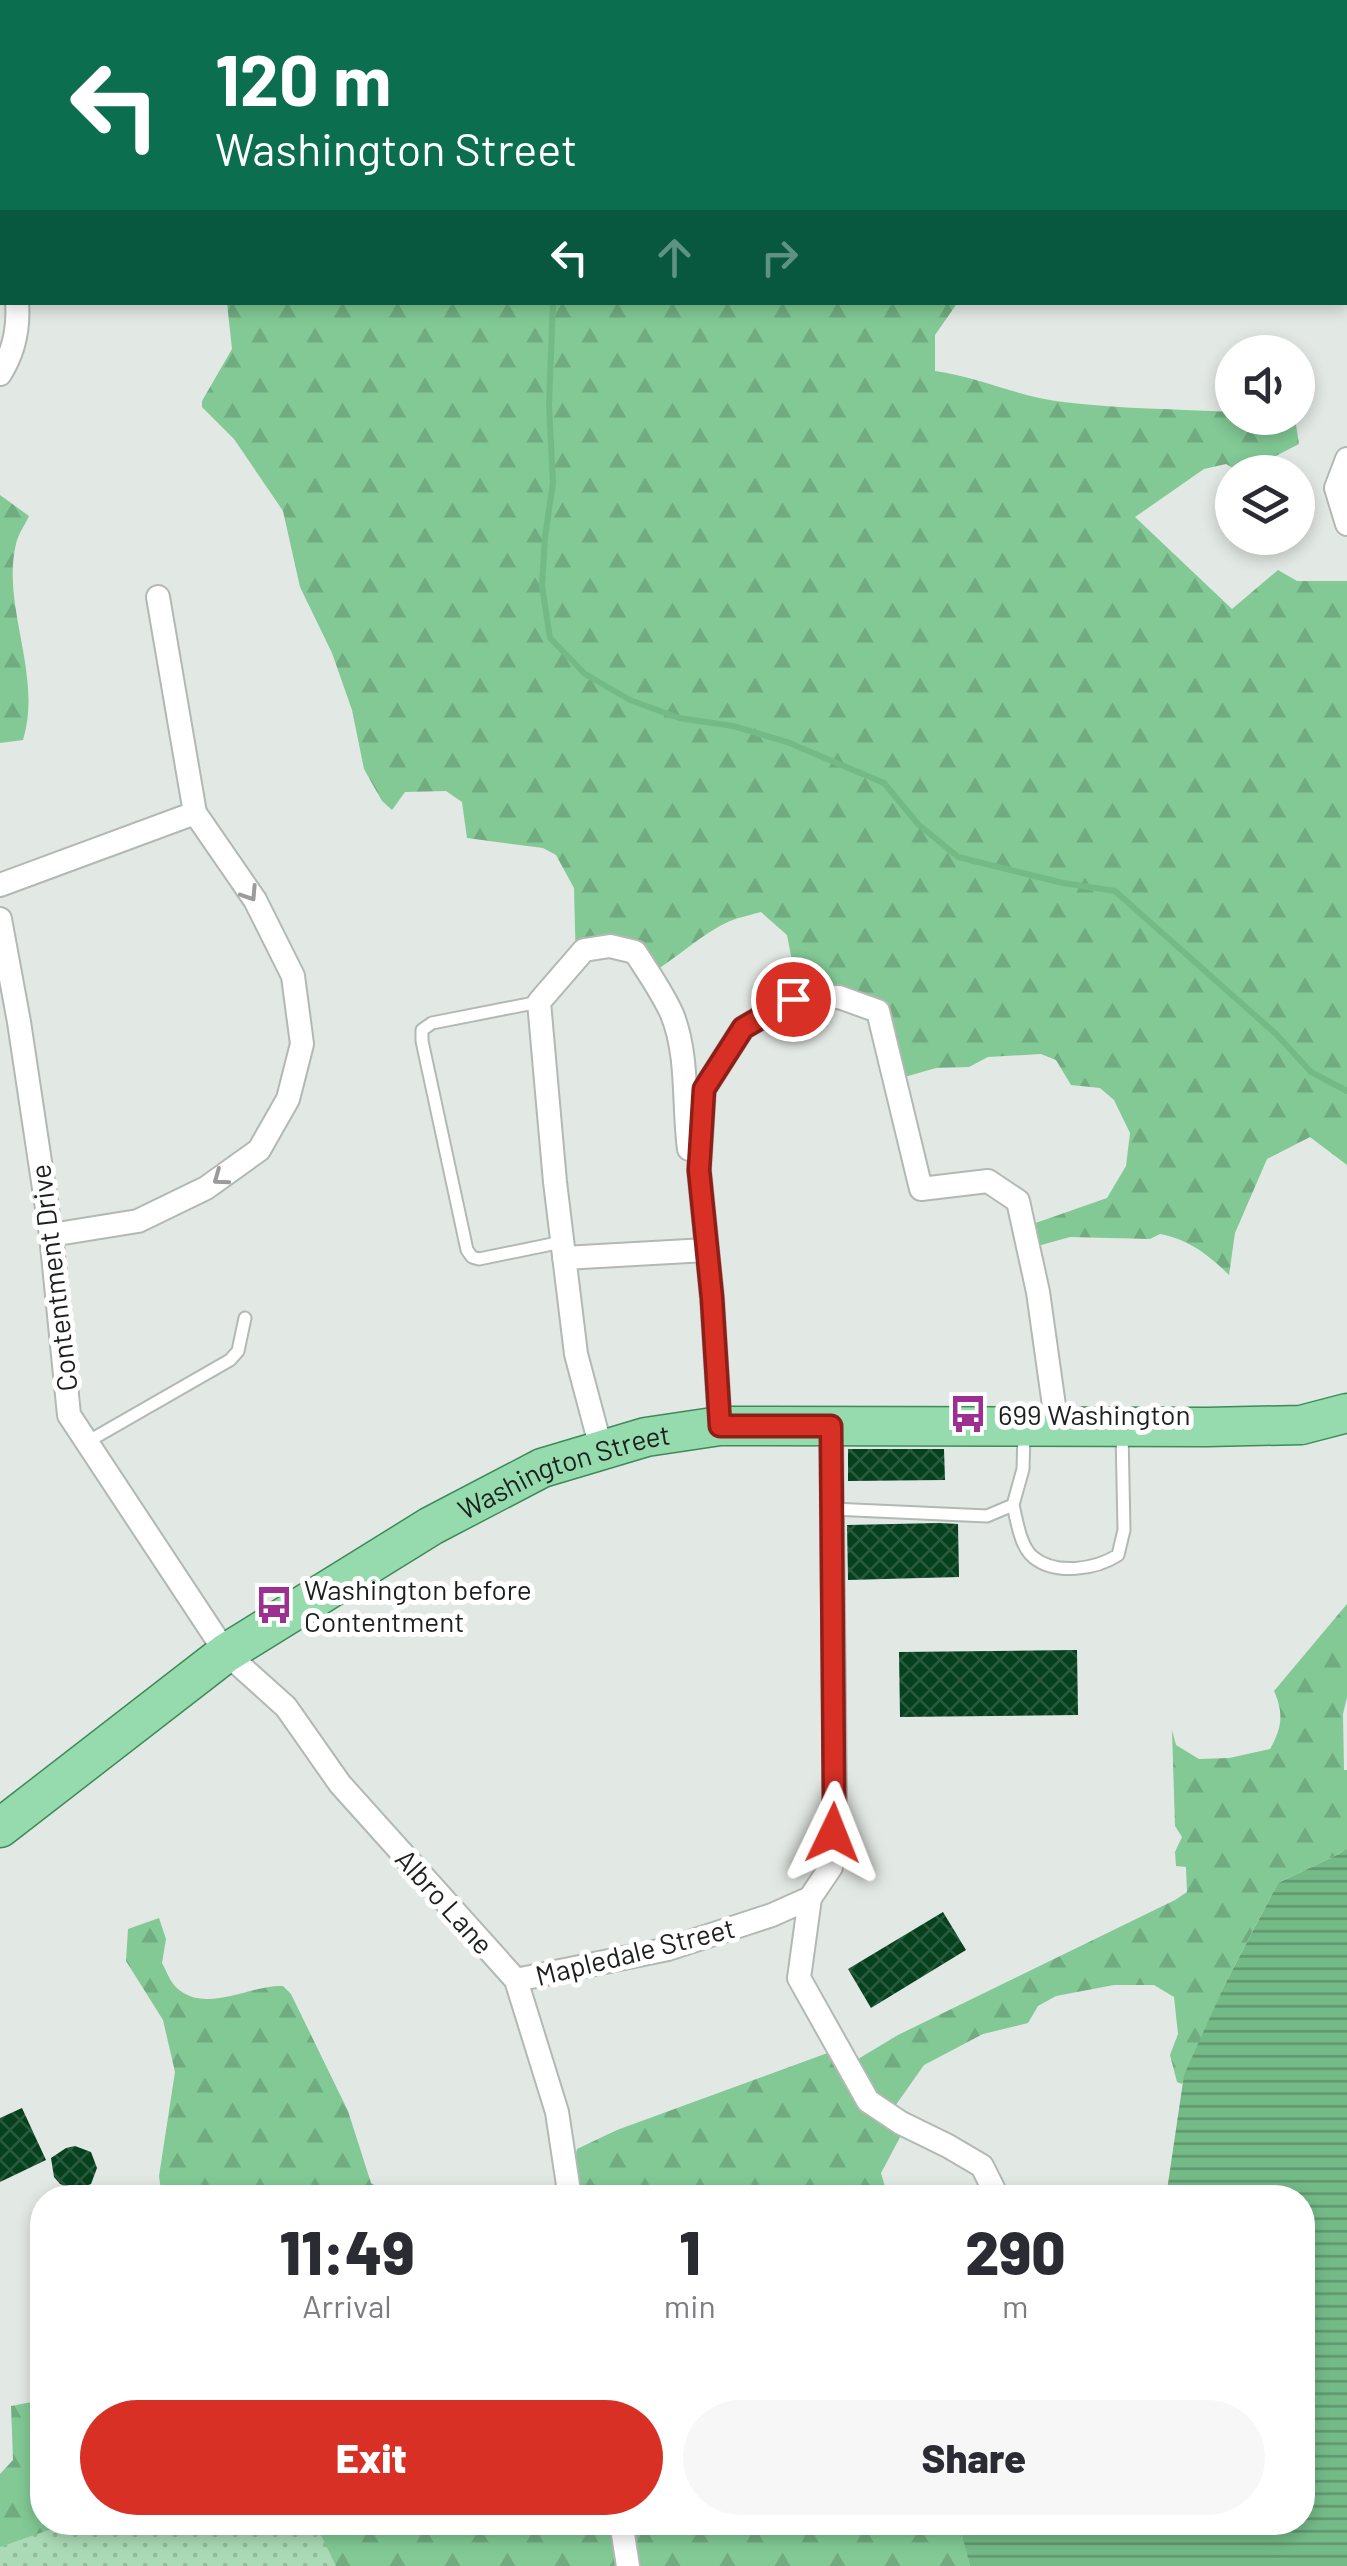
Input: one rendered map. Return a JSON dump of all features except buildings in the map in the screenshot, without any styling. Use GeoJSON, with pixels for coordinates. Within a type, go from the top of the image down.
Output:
{"type":"FeatureCollection","features":[{"type":"Feature","properties":{"kind":"main road","name":"Washington Street"},"geometry":{"type":"LineString","coordinates":[[0,1828],[226,1653],[431,1526],[542,1468],[646,1438],[720,1426],[1301,1425],[1347,1412]]}},
{"type":"Feature","properties":{"kind":"street"},"geometry":{"type":"LineString","coordinates":[[0,374],[12,356],[17,305]]}},
{"type":"Feature","properties":{"kind":"street"},"geometry":{"type":"LineString","coordinates":[[1347,459],[1336,488],[1347,524]]}},
{"type":"Feature","properties":{"kind":"street"},"geometry":{"type":"LineString","coordinates":[[51,1235],[138,1221],[206,1188],[258,1150],[288,1100],[302,1044],[292,976],[255,900],[194,813],[158,597]]}},
{"type":"Feature","properties":{"kind":"street"},"geometry":{"type":"LineString","coordinates":[[0,886],[194,813]]}},
{"type":"Feature","properties":{"kind":"street","name":"Contentment Drive"},"geometry":{"type":"LineString","coordinates":[[0,918],[51,1235],[69,1414],[226,1653]]}},
{"type":"Feature","properties":{"kind":"street"},"geometry":{"type":"LineString","coordinates":[[602,1452],[576,1354],[540,1002],[584,950],[610,946],[636,952],[674,1017],[682,1062],[688,1148],[699,1170]]}},
{"type":"Feature","properties":{"kind":"street"},"geometry":{"type":"LineString","coordinates":[[720,1426],[699,1170],[704,1089],[743,1028],[793,999],[839,997],[878,1011],[921,1189],[988,1181],[1018,1201],[1038,1292],[1041,1427]]}},
{"type":"Feature","properties":{"kind":"street"},"geometry":{"type":"LineString","coordinates":[[563,1250],[706,1250]]}},
{"type":"Feature","properties":{"kind":"street"},"geometry":{"type":"LineString","coordinates":[[831,1426],[831,1867],[810,1898],[799,1978],[868,2101],[982,2166],[992,2185]]}},
{"type":"Feature","properties":{"kind":"street","name":"Albro Lane"},"geometry":{"type":"LineString","coordinates":[[226,1653],[286,1707],[340,1784],[516,1980],[557,2112],[568,2185]]}},
{"type":"Feature","properties":{"kind":"street","name":"Mapledale Street"},"geometry":{"type":"LineString","coordinates":[[516,1980],[668,1949],[772,1915],[810,1898]]}},
{"type":"Feature","properties":{"kind":"street"},"geometry":{"type":"LineString","coordinates":[[623,2535],[628,2566]]}},
{"type":"Feature","properties":{"kind":"lane"},"geometry":{"type":"LineString","coordinates":[[540,1002],[432,1023],[422,1030],[422,1041],[467,1250],[479,1259],[563,1250]]}},
{"type":"Feature","properties":{"kind":"lane"},"geometry":{"type":"LineString","coordinates":[[88,1442],[230,1360],[238,1351],[245,1318]]}},
{"type":"Feature","properties":{"kind":"lane"},"geometry":{"type":"LineString","coordinates":[[1041,1427],[1012,1505],[1032,1557],[1053,1567],[1078,1568],[1106,1563],[1118,1555],[1124,1530],[1122,1428]]}},
{"type":"Feature","properties":{"kind":"lane"},"geometry":{"type":"LineString","coordinates":[[832,1508],[987,1516],[1012,1505]]}},
{"type":"Feature","properties":{"kind":"green space"},"geometry":{"type":"Polygon","coordinates":[[[227,305],[956,305],[935,335],[935,371],[1063,402],[1215,411],[1215,435],[1298,435],[1299,444],[1278,455],[1215,455],[1215,466],[1204,469],[1135,517],[1232,609],[1278,570],[1297,581],[1347,581],[1347,1165],[1310,1137],[1267,1159],[1235,1233],[1229,1275],[1198,1249],[1160,1234],[1150,1239],[1070,1237],[1034,1247],[1027,1226],[1107,1198],[1126,1166],[1130,1133],[1114,1100],[1100,1088],[1071,1085],[1056,1060],[1041,1054],[988,1057],[969,1067],[936,1068],[901,1078],[877,1009],[799,997],[787,935],[761,912],[719,926],[650,974],[632,957],[597,954],[576,968],[574,888],[556,855],[543,848],[467,838],[462,802],[446,791],[405,792],[392,810],[382,801],[364,769],[352,710],[332,653],[300,587],[283,511],[234,439],[202,407],[232,349],[227,305]]]}},
{"type":"Feature","properties":{"kind":"green space"},"geometry":{"type":"Polygon","coordinates":[[[0,495],[29,516],[17,540],[13,568],[28,715],[23,740],[0,743],[0,495]]]}},
{"type":"Feature","properties":{"kind":"green space"},"geometry":{"type":"Polygon","coordinates":[[[1347,1604],[1347,1697],[1343,1714],[1347,1848],[1278,1883],[1224,1986],[1182,2084],[1177,2082],[1170,2055],[1178,2034],[1174,1997],[1154,1985],[1114,1985],[1056,1996],[1038,2006],[1028,2023],[983,2034],[924,2065],[893,2109],[906,2126],[881,2173],[884,2185],[569,2185],[577,2149],[617,2130],[833,2051],[853,2062],[898,2035],[1187,1892],[1186,1867],[1176,1866],[1175,1852],[1182,1837],[1175,1826],[1172,1730],[1176,1745],[1199,1759],[1229,1758],[1270,1749],[1280,1720],[1274,1691],[1347,1604]]]}},
{"type":"Feature","properties":{"kind":"green space"},"geometry":{"type":"Polygon","coordinates":[[[159,1918],[166,1939],[162,1963],[174,1985],[186,1994],[213,1999],[283,1986],[291,1994],[348,2111],[374,2185],[160,2185],[175,2072],[163,2020],[126,1961],[128,1929],[159,1918]]]}},
{"type":"Feature","properties":{"kind":"green space"},"geometry":{"type":"Polygon","coordinates":[[[30,2402],[30,2535],[963,2535],[970,2566],[0,2566],[0,2474],[13,2460],[11,2406],[30,2402]]]}},
{"type":"Feature","properties":{"kind":"shaded area"},"geometry":{"type":"Polygon","coordinates":[[[1347,1848],[1347,2566],[970,2566],[962,2535],[1315,2535],[1315,2185],[1168,2185],[1184,2075],[1224,1986],[1278,1883],[1347,1848]]]}},
{"type":"Feature","properties":{"kind":"shaded area"},"geometry":{"type":"Polygon","coordinates":[[[34,2535],[321,2535],[336,2566],[0,2566],[0,2547],[34,2535]]]}},
{"type":"Feature","properties":{"kind":"waterway"},"geometry":{"type":"LineString","coordinates":[[553,305],[549,405],[553,483],[542,586],[550,638],[585,674],[630,700],[679,718],[733,726],[787,742],[884,783],[918,824],[958,857],[1063,883],[1115,891],[1276,1034],[1311,1072],[1347,1091]]}},
{"type":"Feature","properties":{"kind":"place","name":"699 Washington"},"geometry":{"type":"Point","coordinates":[968,1414]}},
{"type":"Feature","properties":{"kind":"place","name":"Washington before Contentment"},"geometry":{"type":"Point","coordinates":[274,1605]}},
{"type":"Feature","properties":{"kind":"route"},"geometry":{"type":"LineString","coordinates":[[793,999],[743,1028],[704,1089],[699,1170],[720,1426],[831,1426],[833,1833]]}}]}
